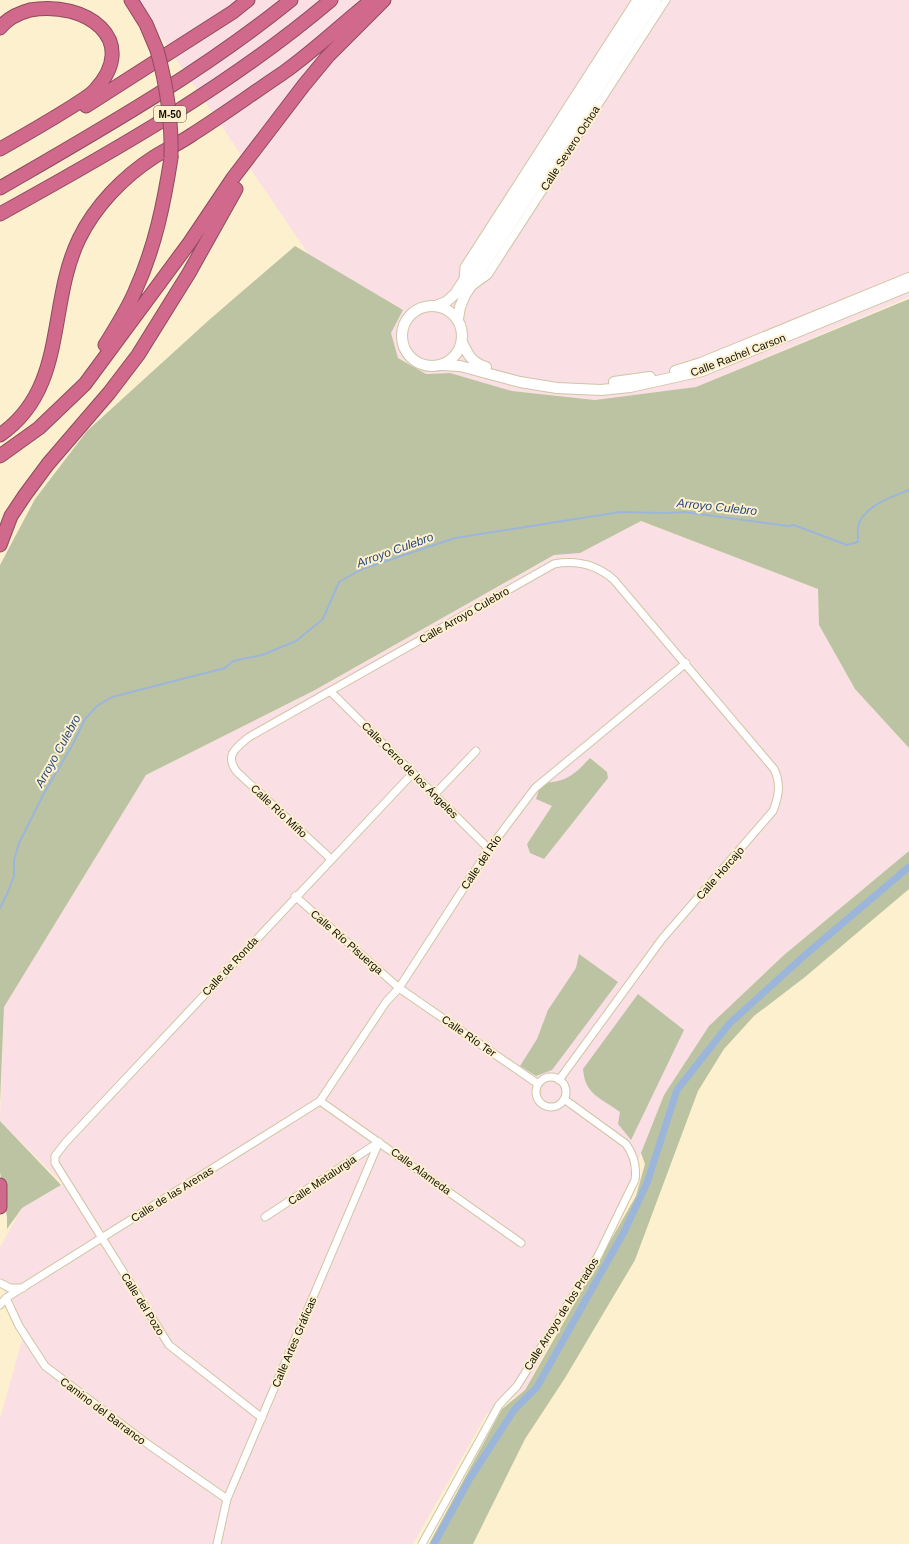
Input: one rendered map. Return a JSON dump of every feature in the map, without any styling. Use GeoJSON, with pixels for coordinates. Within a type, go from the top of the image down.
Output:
{"type":"FeatureCollection","features":[{"type":"Feature","properties":{"kind":"highway"},"geometry":{"type":"LineString","coordinates":[[39,428],[80,380],[104,347],[137,288],[157,231],[164,204],[171,158],[172,131],[169,102],[157,50],[146,24],[131,0]]}},
{"type":"Feature","properties":{"kind":"highway"},"geometry":{"type":"LineString","coordinates":[[0,150],[99,99],[233,12],[248,0]]}},
{"type":"Feature","properties":{"kind":"highway","name":"M-50"},"geometry":{"type":"LineString","coordinates":[[0,188],[114,122],[250,33],[291,0]]}},
{"type":"Feature","properties":{"kind":"highway","name":"M-50"},"geometry":{"type":"LineString","coordinates":[[0,214],[74,173],[216,86],[331,0]]}},
{"type":"Feature","properties":{"kind":"highway"},"geometry":{"type":"LineString","coordinates":[[0,435],[11,428],[36,396],[46,374],[70,262],[79,238],[103,202],[124,180],[153,158],[193,134],[285,71],[372,0]]}},
{"type":"Feature","properties":{"kind":"highway"},"geometry":{"type":"LineString","coordinates":[[0,456],[39,428],[86,384],[180,255],[233,178],[272,127],[328,56],[384,0]]}},
{"type":"Feature","properties":{"kind":"highway"},"geometry":{"type":"LineString","coordinates":[[0,28],[14,17],[40,7],[61,6],[79,10],[92,16],[101,24],[108,36],[111,59],[107,75],[94,91],[53,119],[0,150]]}},
{"type":"Feature","properties":{"kind":"highway"},"geometry":{"type":"LineString","coordinates":[[0,545],[11,516],[25,495],[48,464],[109,393],[138,355],[189,273],[272,127]]}},
{"type":"Feature","properties":{"kind":"highway"},"geometry":{"type":"LineString","coordinates":[[0,1185],[0,1207]]}},
{"type":"Feature","properties":{"kind":"street","name":"Calle Severo Ochoa"},"geometry":{"type":"LineString","coordinates":[[466,286],[464,267],[636,0]]}},
{"type":"Feature","properties":{"kind":"street","name":"Calle Severo Ochoa"},"geometry":{"type":"LineString","coordinates":[[458,319],[466,286],[645,0]]}},
{"type":"Feature","properties":{"kind":"street","name":"Calle Severo Ochoa"},"geometry":{"type":"LineString","coordinates":[[466,286],[656,0]]}},
{"type":"Feature","properties":{"kind":"street","name":"Calle Severo Ochoa"},"geometry":{"type":"LineString","coordinates":[[438,305],[446,302],[466,286],[488,275],[666,0]]}},
{"type":"Feature","properties":{"kind":"street","name":"Calle Rachel Carson"},"geometry":{"type":"LineString","coordinates":[[462,342],[468,354],[476,364],[517,376],[553,381],[597,384],[627,380],[670,373],[701,363],[909,278]]}},
{"type":"Feature","properties":{"kind":"street","name":"Calle Rachel Carson"},"geometry":{"type":"LineString","coordinates":[[441,365],[460,366],[520,382],[557,388],[601,390],[630,387],[702,371],[909,286]]}},
{"type":"Feature","properties":{"kind":"street"},"geometry":{"type":"LineString","coordinates":[[438,305],[449,310],[458,319],[462,328],[462,342],[458,353],[447,362],[441,365],[427,367],[417,363],[406,351],[402,336],[402,329],[410,315],[423,306],[438,305]]}},
{"type":"Feature","properties":{"kind":"street","name":"Calle Arroyo Culebro"},"geometry":{"type":"LineString","coordinates":[[231,760],[231,754],[249,737],[331,692],[554,564],[569,561],[583,564],[598,569],[611,577],[686,663]]}},
{"type":"Feature","properties":{"kind":"street","name":"Calle del Río"},"geometry":{"type":"LineString","coordinates":[[320,1100],[386,1002],[399,988],[490,848],[535,788],[686,663]]}},
{"type":"Feature","properties":{"kind":"street","name":"Calle Horcajo"},"geometry":{"type":"LineString","coordinates":[[559,1080],[662,939],[751,838],[773,811],[777,801],[778,778],[774,769],[686,663]]}},
{"type":"Feature","properties":{"kind":"street","name":"Calle Cerro de los Ángeles"},"geometry":{"type":"LineString","coordinates":[[331,692],[434,795],[490,848]]}},
{"type":"Feature","properties":{"kind":"street"},"geometry":{"type":"LineString","coordinates":[[434,795],[476,750]]}},
{"type":"Feature","properties":{"kind":"street","name":"Calle Río Miño"},"geometry":{"type":"LineString","coordinates":[[231,760],[237,772],[331,859]]}},
{"type":"Feature","properties":{"kind":"street","name":"Calle de Ronda"},"geometry":{"type":"LineString","coordinates":[[55,1163],[55,1156],[66,1142],[295,896],[413,773]]}},
{"type":"Feature","properties":{"kind":"street","name":"Calle Río Pisuerga"},"geometry":{"type":"LineString","coordinates":[[295,896],[399,988]]}},
{"type":"Feature","properties":{"kind":"street","name":"Calle Río Ter"},"geometry":{"type":"LineString","coordinates":[[399,988],[538,1084]]}},
{"type":"Feature","properties":{"kind":"street"},"geometry":{"type":"LineString","coordinates":[[546,1078],[555,1078],[559,1080],[565,1086],[564,1099],[561,1103],[552,1107],[543,1104],[537,1097],[536,1088],[538,1084],[546,1078]]}},
{"type":"Feature","properties":{"kind":"street","name":"Calle Arroyo de los Prados"},"geometry":{"type":"LineString","coordinates":[[422,1544],[499,1405],[517,1386],[598,1256],[635,1180],[636,1171],[634,1161],[626,1144],[564,1099]]}},
{"type":"Feature","properties":{"kind":"street","name":"Calle Alameda"},"geometry":{"type":"LineString","coordinates":[[320,1100],[521,1243]]}},
{"type":"Feature","properties":{"kind":"street","name":"Calle de las Arenas"},"geometry":{"type":"LineString","coordinates":[[3,1298],[24,1288],[320,1100]]}},
{"type":"Feature","properties":{"kind":"street","name":"Calle Metalurgia"},"geometry":{"type":"LineString","coordinates":[[265,1217],[379,1142]]}},
{"type":"Feature","properties":{"kind":"street","name":"Calle Artes Gráficas"},"geometry":{"type":"LineString","coordinates":[[217,1544],[227,1499],[379,1142]]}},
{"type":"Feature","properties":{"kind":"street","name":"Calle del Pozo"},"geometry":{"type":"LineString","coordinates":[[55,1163],[169,1346],[262,1418]]}},
{"type":"Feature","properties":{"kind":"street"},"geometry":{"type":"LineString","coordinates":[[3,1285],[24,1288]]}},
{"type":"Feature","properties":{"kind":"street","name":"Camino del Barranco"},"geometry":{"type":"LineString","coordinates":[[3,1285],[3,1298],[45,1366],[149,1445],[227,1499]]}},
{"type":"Feature","properties":{"kind":"street"},"geometry":{"type":"LineString","coordinates":[[0,1305],[3,1298]]}},
{"type":"Feature","properties":{"kind":"shaded area"},"geometry":{"type":"Polygon","coordinates":[[[136,0],[909,0],[909,297],[696,387],[598,400],[512,391],[450,373],[426,374],[398,358],[391,333],[403,310],[309,255],[136,0]]]}},
{"type":"Feature","properties":{"kind":"shaded area"},"geometry":{"type":"Polygon","coordinates":[[[640,521],[818,589],[819,625],[855,689],[909,748],[909,851],[784,955],[664,1095],[619,1210],[525,1390],[486,1415],[413,1544],[0,1544],[0,1419],[24,1333],[0,1283],[0,1247],[22,1208],[63,1184],[0,1121],[4,1007],[146,775],[315,690],[555,555],[580,553],[640,521]]]}},
{"type":"Feature","properties":{"kind":"green space"},"geometry":{"type":"Polygon","coordinates":[[[295,246],[403,310],[391,333],[398,358],[426,374],[450,373],[512,391],[595,400],[696,387],[909,299],[909,748],[855,689],[819,625],[818,589],[641,521],[580,553],[554,555],[315,690],[146,775],[4,1007],[0,1103],[0,565],[35,499],[87,431],[209,320],[295,246]]]}},
{"type":"Feature","properties":{"kind":"green space"},"geometry":{"type":"Polygon","coordinates":[[[590,758],[607,772],[608,778],[544,859],[530,853],[527,844],[552,806],[536,799],[541,783],[557,781],[574,774],[590,758]]]}},
{"type":"Feature","properties":{"kind":"green space"},"geometry":{"type":"Polygon","coordinates":[[[909,851],[909,889],[805,977],[754,1016],[724,1049],[698,1091],[635,1260],[565,1378],[525,1439],[473,1544],[429,1544],[502,1409],[525,1390],[636,1196],[645,1164],[641,1153],[664,1095],[709,1026],[784,955],[909,851]]]}},
{"type":"Feature","properties":{"kind":"green space"},"geometry":{"type":"Polygon","coordinates":[[[579,954],[618,982],[552,1070],[536,1076],[520,1066],[537,1039],[548,1010],[576,968],[579,954]]]}},
{"type":"Feature","properties":{"kind":"green space"},"geometry":{"type":"Polygon","coordinates":[[[638,994],[684,1030],[631,1140],[618,1124],[620,1112],[595,1095],[587,1085],[584,1078],[583,1069],[638,994]]]}},
{"type":"Feature","properties":{"kind":"green space"},"geometry":{"type":"Polygon","coordinates":[[[0,1121],[61,1185],[22,1208],[7,1229],[7,1217],[0,1172],[0,1121]]]}},
{"type":"Feature","properties":{"kind":"waterway","name":"Arroyo Culebro"},"geometry":{"type":"LineString","coordinates":[[0,908],[14,876],[14,860],[19,843],[43,795],[73,744],[85,719],[97,706],[112,697],[225,668],[233,661],[262,655],[296,641],[323,619],[339,582],[362,569],[455,538],[620,512],[684,512],[788,526],[794,525],[847,545],[858,542],[859,523],[868,511],[881,502],[909,490]]}},
{"type":"Feature","properties":{"kind":"waterway"},"geometry":{"type":"LineString","coordinates":[[434,1544],[469,1480],[514,1410],[537,1387],[624,1232],[647,1183],[677,1090],[729,1024],[804,956],[909,867]]}}]}
